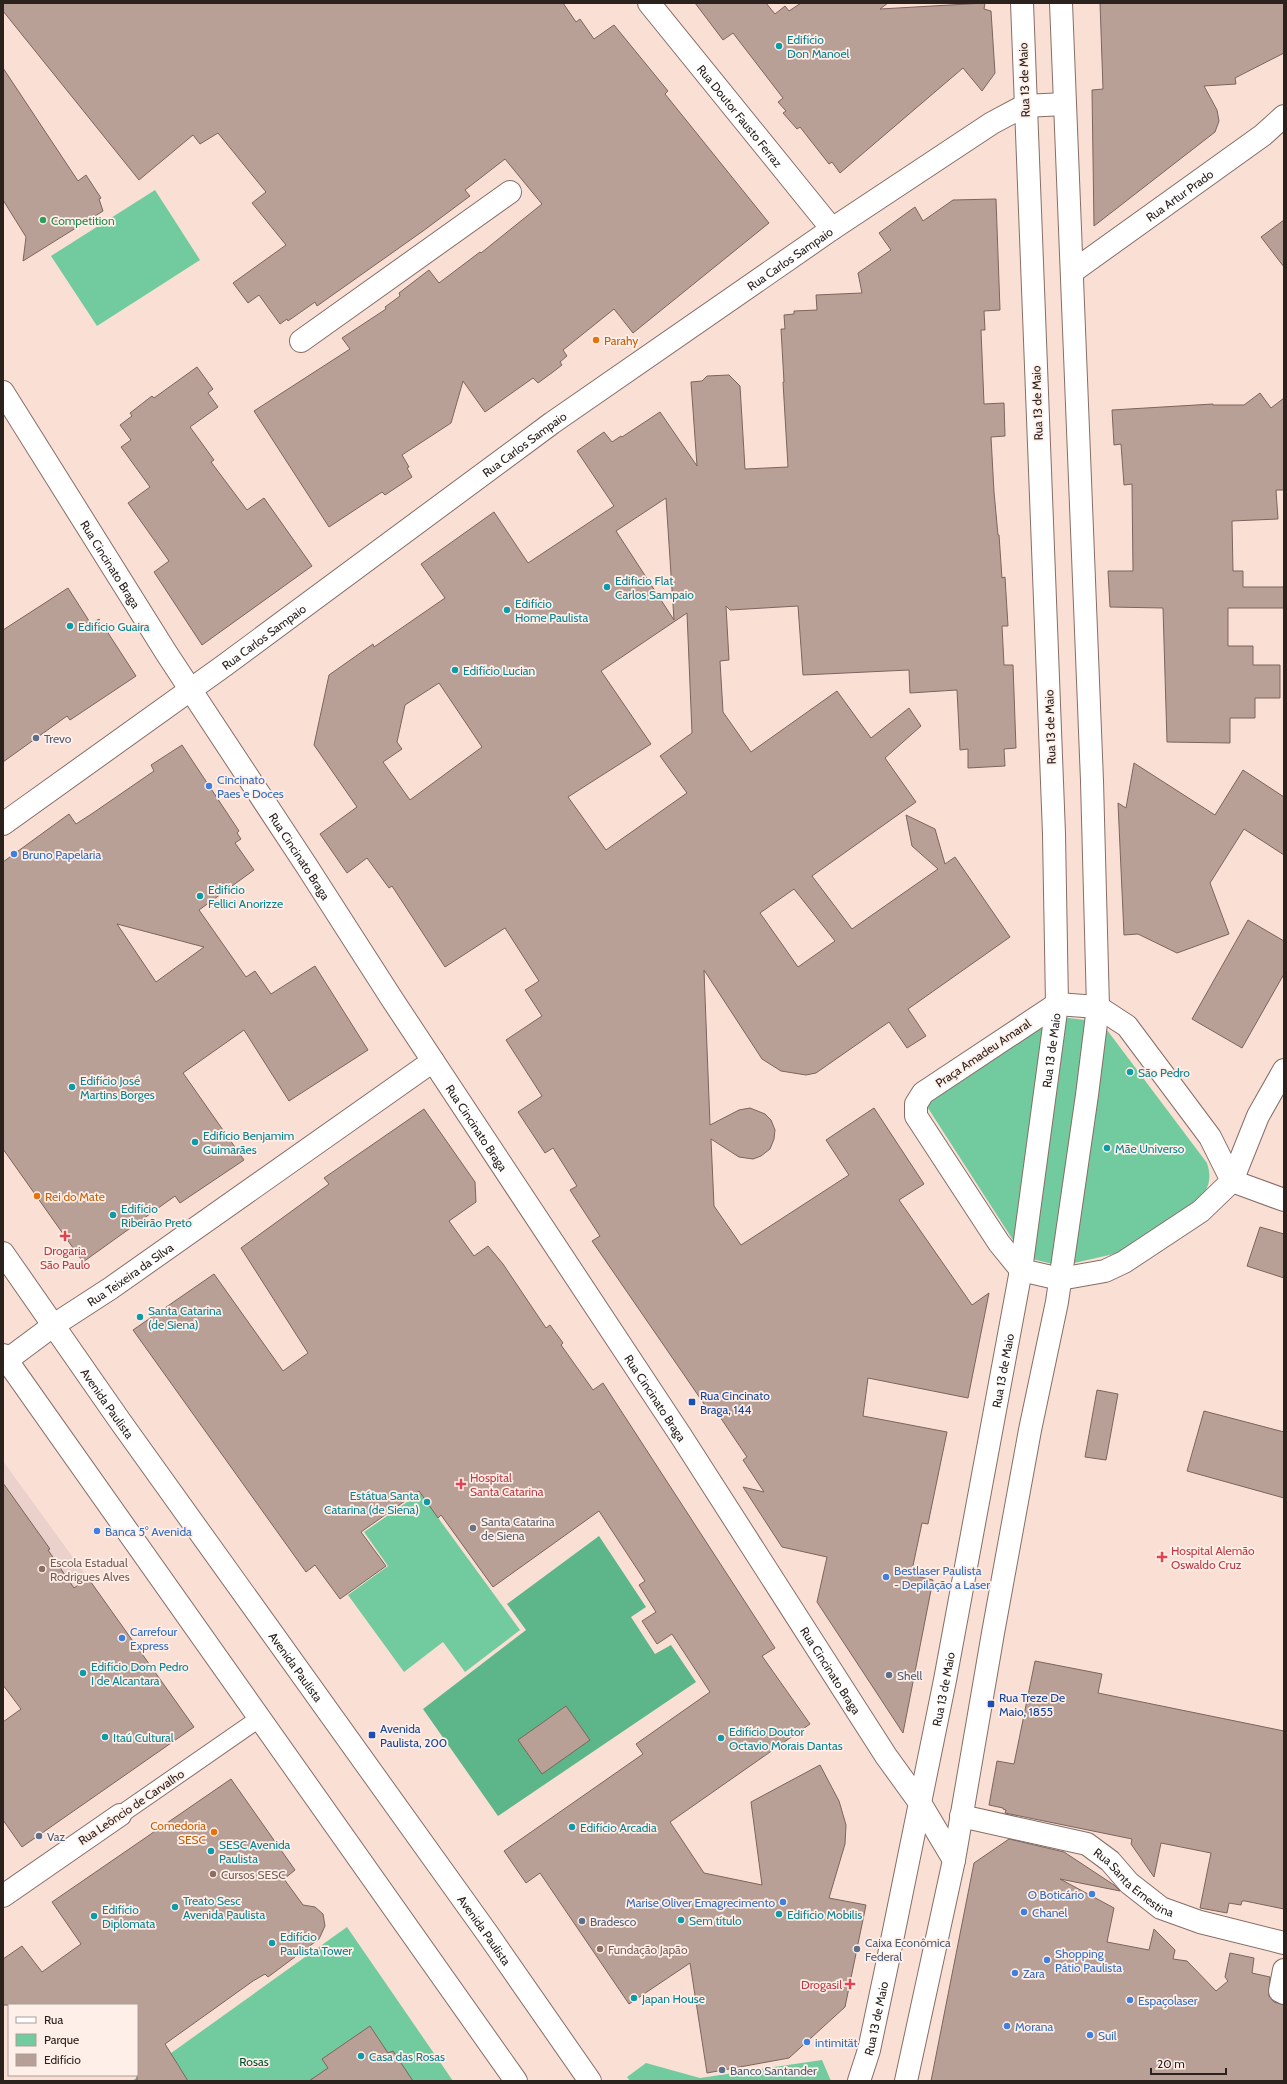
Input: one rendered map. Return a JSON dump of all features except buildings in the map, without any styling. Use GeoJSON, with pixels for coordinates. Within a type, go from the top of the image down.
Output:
{"type":"FeatureCollection","features":[{"type":"Feature","properties":{"kind":"main road","name":"Rua Doutor Fausto Ferraz"},"geometry":{"type":"LineString","coordinates":[[649,3],[832,229]]}},
{"type":"Feature","properties":{"kind":"main road","name":"Rua 13 de Maio"},"geometry":{"type":"LineString","coordinates":[[859,2081],[870,2042],[962,1595],[1021,1270],[1057,1004],[1054,834],[1024,106],[1022,3]]}},
{"type":"Feature","properties":{"kind":"main road"},"geometry":{"type":"LineString","coordinates":[[906,2081],[954,1860],[1014,1516],[1060,1279],[1098,1007],[1092,781],[1062,3]]}},
{"type":"Feature","properties":{"kind":"main road","name":"Rua Carlos Sampaio"},"geometry":{"type":"LineString","coordinates":[[3,824],[191,690],[552,423],[832,229],[992,123],[1024,106],[1065,104]]}},
{"type":"Feature","properties":{"kind":"main road","name":"Rua Artur Prado"},"geometry":{"type":"LineString","coordinates":[[1072,272],[1263,135],[1284,116]]}},
{"type":"Feature","properties":{"kind":"main road"},"geometry":{"type":"LineString","coordinates":[[301,341],[510,192]]}},
{"type":"Feature","properties":{"kind":"main road","name":"Rua Cincinato Braga"},"geometry":{"type":"LineString","coordinates":[[3,392],[191,690],[433,1061],[677,1430],[886,1756],[920,1803],[954,1860]]}},
{"type":"Feature","properties":{"kind":"main road"},"geometry":{"type":"LineString","coordinates":[[1057,1004],[1098,1007],[1127,1026],[1210,1137],[1232,1181],[1284,1200]]}},
{"type":"Feature","properties":{"kind":"main road","name":"Praça Amadeu Amaral"},"geometry":{"type":"LineString","coordinates":[[1021,1270],[999,1243],[916,1116],[916,1104],[923,1093],[1057,1004]]}},
{"type":"Feature","properties":{"kind":"main road","name":"Rua Teixeira da Silva"},"geometry":{"type":"LineString","coordinates":[[4,1359],[118,1283],[433,1061]]}},
{"type":"Feature","properties":{"kind":"main road"},"geometry":{"type":"LineString","coordinates":[[1021,1270],[1060,1279],[1104,1271],[1124,1262],[1201,1211],[1232,1181],[1258,1116],[1284,1070]]}},
{"type":"Feature","properties":{"kind":"main road","name":"Avenida Paulista"},"geometry":{"type":"LineString","coordinates":[[3,1253],[120,1421],[487,1933],[590,2081]]}},
{"type":"Feature","properties":{"kind":"main road"},"geometry":{"type":"LineString","coordinates":[[4,1359],[516,2081]]}},
{"type":"Feature","properties":{"kind":"main road","name":"Rua Leôncio de Carvalho"},"geometry":{"type":"LineString","coordinates":[[3,1896],[120,1815]]}},
{"type":"Feature","properties":{"kind":"main road","name":"Rua Santa Ernestina"},"geometry":{"type":"LineString","coordinates":[[961,1816],[1086,1844],[1110,1861],[1129,1883],[1162,1908],[1200,1922],[1284,1943]]}},
{"type":"Feature","properties":{"kind":"main road"},"geometry":{"type":"LineString","coordinates":[[1284,1970],[1280,1991],[1284,1993]]}},
{"type":"Feature","properties":{"kind":"street","name":"Rua Leôncio de Carvalho"},"geometry":{"type":"LineString","coordinates":[[120,1815],[260,1718]]}},
{"type":"Feature","properties":{"kind":"shaded area","name":"Escola Estadual Rodrigues Alves"},"geometry":{"type":"Polygon","coordinates":[[[3,1461],[106,1603],[3,1676],[3,1461]]]}},
{"type":"Feature","properties":{"kind":"green space"},"geometry":{"type":"Polygon","coordinates":[[[155,190],[200,260],[97,326],[51,256],[155,190]]]}},
{"type":"Feature","properties":{"kind":"green space"},"geometry":{"type":"Polygon","coordinates":[[[1053,1016],[1101,1022],[1207,1163],[1209,1169],[1209,1183],[1199,1201],[1118,1253],[1061,1266],[1024,1257],[926,1105],[1053,1016]]]}},
{"type":"Feature","properties":{"kind":"green space"},"geometry":{"type":"Polygon","coordinates":[[[420,1493],[520,1630],[465,1672],[443,1642],[404,1672],[348,1595],[388,1566],[364,1532],[420,1493]]]}},
{"type":"Feature","properties":{"kind":"green space"},"geometry":{"type":"Polygon","coordinates":[[[599,1536],[646,1607],[631,1617],[655,1654],[671,1645],[696,1682],[498,1816],[423,1709],[526,1630],[507,1604],[599,1536]]]}},
{"type":"Feature","properties":{"kind":"green space","name":"Rosas"},"geometry":{"type":"Polygon","coordinates":[[[347,1927],[453,2081],[132,2081],[347,1927]]]}},
{"type":"Feature","properties":{"kind":"green space"},"geometry":{"type":"Polygon","coordinates":[[[822,2060],[831,2081],[630,2081],[627,2077],[646,2063],[700,2078],[822,2060]]]}},
{"type":"Feature","properties":{"kind":"place","name":"Edifício Don Manoel"},"geometry":{"type":"Point","coordinates":[779,46]}},
{"type":"Feature","properties":{"kind":"place","name":"Competition"},"geometry":{"type":"Point","coordinates":[43,220]}},
{"type":"Feature","properties":{"kind":"place","name":"Parahy"},"geometry":{"type":"Point","coordinates":[596,340]}},
{"type":"Feature","properties":{"kind":"place","name":"Edificio Flat Carlos Sampaio"},"geometry":{"type":"Point","coordinates":[607,587]}},
{"type":"Feature","properties":{"kind":"place","name":"Edifício Home Paulista"},"geometry":{"type":"Point","coordinates":[507,610]}},
{"type":"Feature","properties":{"kind":"place","name":"Edifício Guaira"},"geometry":{"type":"Point","coordinates":[70,626]}},
{"type":"Feature","properties":{"kind":"place","name":"Edifício Lucian"},"geometry":{"type":"Point","coordinates":[455,670]}},
{"type":"Feature","properties":{"kind":"place","name":"Trevo"},"geometry":{"type":"Point","coordinates":[36,738]}},
{"type":"Feature","properties":{"kind":"place","name":"Cincinato Paes e Doces"},"geometry":{"type":"Point","coordinates":[209,786]}},
{"type":"Feature","properties":{"kind":"place","name":"Bruno Papelaria"},"geometry":{"type":"Point","coordinates":[14,854]}},
{"type":"Feature","properties":{"kind":"place","name":"Edifício Fellici Anorizze"},"geometry":{"type":"Point","coordinates":[200,896]}},
{"type":"Feature","properties":{"kind":"place","name":"São Pedro"},"geometry":{"type":"Point","coordinates":[1130,1072]}},
{"type":"Feature","properties":{"kind":"place","name":"Edifício José Martins Borges"},"geometry":{"type":"Point","coordinates":[72,1087]}},
{"type":"Feature","properties":{"kind":"place","name":"Edifício Benjamim Guimarães"},"geometry":{"type":"Point","coordinates":[195,1142]}},
{"type":"Feature","properties":{"kind":"place","name":"Mãe Universo"},"geometry":{"type":"Point","coordinates":[1107,1148]}},
{"type":"Feature","properties":{"kind":"place","name":"Rei do Mate"},"geometry":{"type":"Point","coordinates":[37,1196]}},
{"type":"Feature","properties":{"kind":"place","name":"Edifício Ribeirão Preto"},"geometry":{"type":"Point","coordinates":[113,1215]}},
{"type":"Feature","properties":{"kind":"place","name":"Drogaria São Paulo"},"geometry":{"type":"Point","coordinates":[65,1236]}},
{"type":"Feature","properties":{"kind":"place","name":"Santa Catarina (de Siena)"},"geometry":{"type":"Point","coordinates":[140,1317]}},
{"type":"Feature","properties":{"kind":"place","name":"Rua Cincinato Braga, 144"},"geometry":{"type":"Point","coordinates":[692,1402]}},
{"type":"Feature","properties":{"kind":"place","name":"Hospital Santa Catarina"},"geometry":{"type":"Point","coordinates":[461,1484]}},
{"type":"Feature","properties":{"kind":"place","name":"Estátua Santa Catarina (de Siena)"},"geometry":{"type":"Point","coordinates":[427,1502]}},
{"type":"Feature","properties":{"kind":"place","name":"Santa Catarina de Siena"},"geometry":{"type":"Point","coordinates":[473,1528]}},
{"type":"Feature","properties":{"kind":"place","name":"Banca 5° Avenida"},"geometry":{"type":"Point","coordinates":[97,1531]}},
{"type":"Feature","properties":{"kind":"place","name":"Hospital Alemão Oswaldo Cruz"},"geometry":{"type":"Point","coordinates":[1162,1557]}},
{"type":"Feature","properties":{"kind":"place","name":"Escola Estadual Rodrigues Alves"},"geometry":{"type":"Point","coordinates":[42,1569]}},
{"type":"Feature","properties":{"kind":"place","name":"Bestlaser Paulista - Depilação a Laser"},"geometry":{"type":"Point","coordinates":[886,1577]}},
{"type":"Feature","properties":{"kind":"place","name":"Carrefour Express"},"geometry":{"type":"Point","coordinates":[122,1638]}},
{"type":"Feature","properties":{"kind":"place","name":"Edifício Dom Pedro I de Alcantara"},"geometry":{"type":"Point","coordinates":[83,1673]}},
{"type":"Feature","properties":{"kind":"place","name":"Shell"},"geometry":{"type":"Point","coordinates":[889,1675]}},
{"type":"Feature","properties":{"kind":"place","name":"Rua Treze De Maio, 1855"},"geometry":{"type":"Point","coordinates":[991,1704]}},
{"type":"Feature","properties":{"kind":"place","name":"Avenida Paulista, 200"},"geometry":{"type":"Point","coordinates":[372,1735]}},
{"type":"Feature","properties":{"kind":"place","name":"Itaú Cultural"},"geometry":{"type":"Point","coordinates":[105,1737]}},
{"type":"Feature","properties":{"kind":"place","name":"Edifício Doutor Octavio Morais Dantas"},"geometry":{"type":"Point","coordinates":[721,1738]}},
{"type":"Feature","properties":{"kind":"place","name":"Edifício Arcadia"},"geometry":{"type":"Point","coordinates":[572,1827]}},
{"type":"Feature","properties":{"kind":"place","name":"Comedoria SESC"},"geometry":{"type":"Point","coordinates":[214,1832]}},
{"type":"Feature","properties":{"kind":"place","name":"Vaz"},"geometry":{"type":"Point","coordinates":[39,1836]}},
{"type":"Feature","properties":{"kind":"place","name":"SESC Avenida Paulista"},"geometry":{"type":"Point","coordinates":[211,1851]}},
{"type":"Feature","properties":{"kind":"place","name":"Cursos SESC"},"geometry":{"type":"Point","coordinates":[213,1874]}},
{"type":"Feature","properties":{"kind":"place","name":"O Boticário"},"geometry":{"type":"Point","coordinates":[1092,1894]}},
{"type":"Feature","properties":{"kind":"place","name":"Marise Oliver Emagrecimento"},"geometry":{"type":"Point","coordinates":[783,1902]}},
{"type":"Feature","properties":{"kind":"place","name":"Treato Sesc Avenida Paulista"},"geometry":{"type":"Point","coordinates":[175,1907]}},
{"type":"Feature","properties":{"kind":"place","name":"Chanel"},"geometry":{"type":"Point","coordinates":[1024,1912]}},
{"type":"Feature","properties":{"kind":"place","name":"Edifício Mobilis"},"geometry":{"type":"Point","coordinates":[779,1914]}},
{"type":"Feature","properties":{"kind":"place","name":"Edifício Diplomata"},"geometry":{"type":"Point","coordinates":[94,1916]}},
{"type":"Feature","properties":{"kind":"place","name":"Sem título"},"geometry":{"type":"Point","coordinates":[681,1920]}},
{"type":"Feature","properties":{"kind":"place","name":"Bradesco"},"geometry":{"type":"Point","coordinates":[582,1921]}},
{"type":"Feature","properties":{"kind":"place","name":"Edifício Paulista Tower"},"geometry":{"type":"Point","coordinates":[272,1943]}},
{"type":"Feature","properties":{"kind":"place","name":"Fundação Japão"},"geometry":{"type":"Point","coordinates":[600,1949]}},
{"type":"Feature","properties":{"kind":"place","name":"Caixa Econômica Federal"},"geometry":{"type":"Point","coordinates":[857,1949]}},
{"type":"Feature","properties":{"kind":"place","name":"Shopping Pátio Paulista"},"geometry":{"type":"Point","coordinates":[1047,1960]}},
{"type":"Feature","properties":{"kind":"place","name":"Zara"},"geometry":{"type":"Point","coordinates":[1015,1973]}},
{"type":"Feature","properties":{"kind":"place","name":"Drogasil"},"geometry":{"type":"Point","coordinates":[850,1984]}},
{"type":"Feature","properties":{"kind":"place","name":"Japan House"},"geometry":{"type":"Point","coordinates":[634,1998]}},
{"type":"Feature","properties":{"kind":"place","name":"Espaçolaser"},"geometry":{"type":"Point","coordinates":[1130,2000]}},
{"type":"Feature","properties":{"kind":"place","name":"Morana"},"geometry":{"type":"Point","coordinates":[1007,2026]}},
{"type":"Feature","properties":{"kind":"place","name":"Suil"},"geometry":{"type":"Point","coordinates":[1090,2035]}},
{"type":"Feature","properties":{"kind":"place","name":"intimität"},"geometry":{"type":"Point","coordinates":[807,2042]}},
{"type":"Feature","properties":{"kind":"place","name":"Casa das Rosas"},"geometry":{"type":"Point","coordinates":[361,2056]}},
{"type":"Feature","properties":{"kind":"place","name":"Banco Santander"},"geometry":{"type":"Point","coordinates":[722,2070]}}]}
